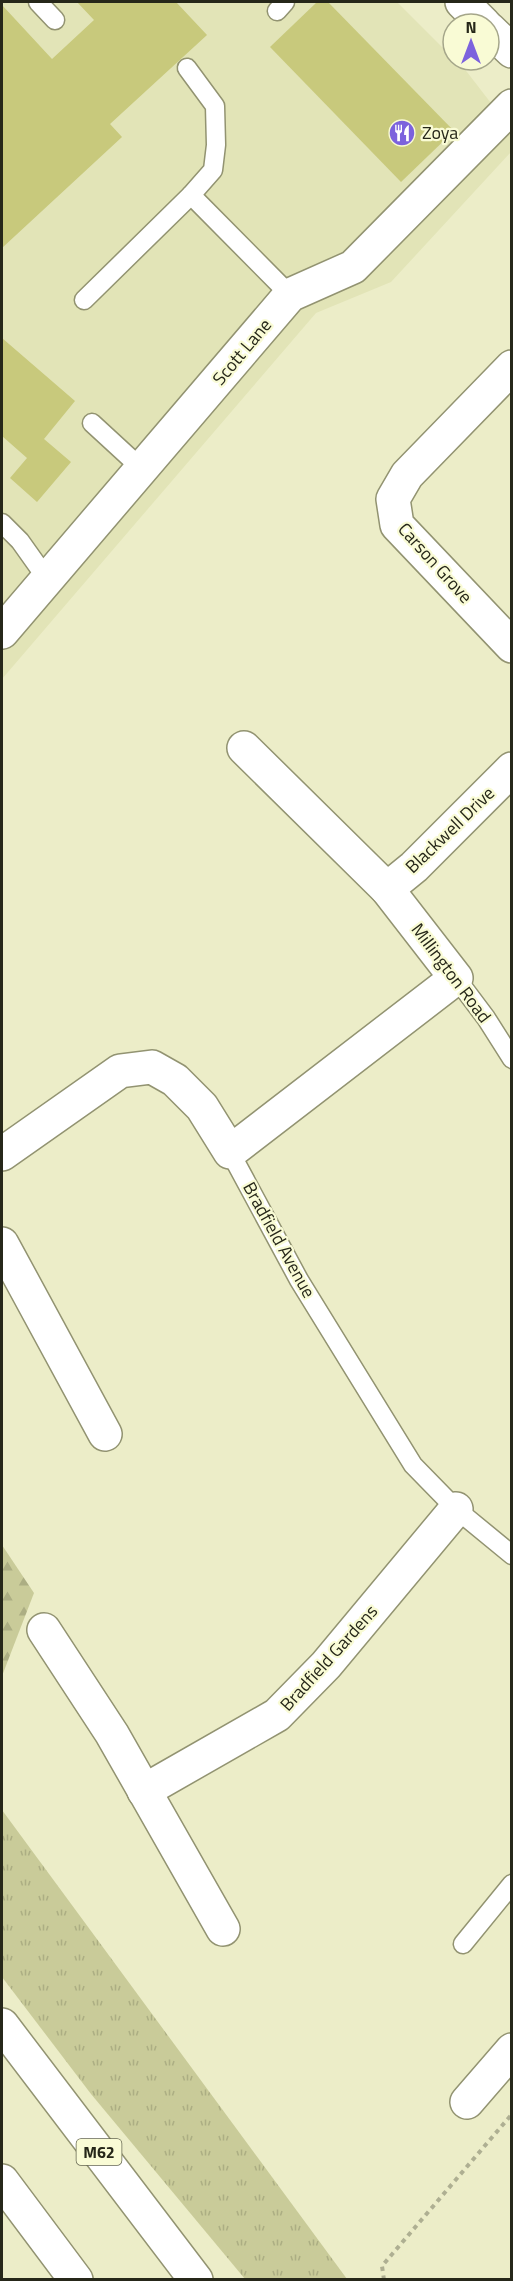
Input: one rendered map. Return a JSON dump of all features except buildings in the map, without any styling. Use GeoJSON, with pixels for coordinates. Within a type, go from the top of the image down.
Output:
{"type":"FeatureCollection","features":[{"type":"Feature","properties":{"kind":"main road"},"geometry":{"type":"LineString","coordinates":[[501,40],[512,51]]}},
{"type":"Feature","properties":{"kind":"main road","name":"Scott Lane"},"geometry":{"type":"LineString","coordinates":[[2,632],[290,295],[352,267],[512,106]]}},
{"type":"Feature","properties":{"kind":"main road","name":"Carson Grove"},"geometry":{"type":"LineString","coordinates":[[512,367],[407,475],[393,499],[397,525],[512,646]]}},
{"type":"Feature","properties":{"kind":"main road","name":"Millington Road"},"geometry":{"type":"LineString","coordinates":[[244,748],[387,890],[456,978]]}},
{"type":"Feature","properties":{"kind":"main road","name":"Blackwell Drive"},"geometry":{"type":"LineString","coordinates":[[387,890],[414,867],[512,769]]}},
{"type":"Feature","properties":{"kind":"main road"},"geometry":{"type":"LineString","coordinates":[[230,1152],[456,978]]}},
{"type":"Feature","properties":{"kind":"main road","name":"Bradfield Avenue"},"geometry":{"type":"LineString","coordinates":[[2,1154],[120,1071],[152,1067],[175,1080],[202,1107],[230,1152]]}},
{"type":"Feature","properties":{"kind":"main road"},"geometry":{"type":"LineString","coordinates":[[2,1244],[105,1434]]}},
{"type":"Feature","properties":{"kind":"main road","name":"Bradfield Gardens"},"geometry":{"type":"LineString","coordinates":[[144,1791],[277,1715],[326,1665],[456,1509]]}},
{"type":"Feature","properties":{"kind":"main road"},"geometry":{"type":"LineString","coordinates":[[44,1630],[112,1734],[223,1929]]}},
{"type":"Feature","properties":{"kind":"main road","name":"M62"},"geometry":{"type":"LineString","coordinates":[[2,2025],[196,2280]]}},
{"type":"Feature","properties":{"kind":"main road"},"geometry":{"type":"LineString","coordinates":[[467,2102],[512,2050]]}},
{"type":"Feature","properties":{"kind":"main road"},"geometry":{"type":"LineString","coordinates":[[2,2181],[76,2280]]}},
{"type":"Feature","properties":{"kind":"lane"},"geometry":{"type":"LineString","coordinates":[[38,2],[55,20]]}},
{"type":"Feature","properties":{"kind":"lane"},"geometry":{"type":"LineString","coordinates":[[84,300],[191,195],[213,170],[216,145],[215,106],[187,68]]}},
{"type":"Feature","properties":{"kind":"lane"},"geometry":{"type":"LineString","coordinates":[[191,195],[290,295]]}},
{"type":"Feature","properties":{"kind":"lane"},"geometry":{"type":"LineString","coordinates":[[92,423],[142,469]]}},
{"type":"Feature","properties":{"kind":"lane"},"geometry":{"type":"LineString","coordinates":[[2,523],[20,541],[47,579]]}},
{"type":"Feature","properties":{"kind":"lane","name":"Millington Road"},"geometry":{"type":"LineString","coordinates":[[456,978],[486,1018],[512,1059]]}},
{"type":"Feature","properties":{"kind":"lane","name":"Bradfield Avenue"},"geometry":{"type":"LineString","coordinates":[[230,1152],[299,1280],[413,1465],[456,1509],[512,1555]]}},
{"type":"Feature","properties":{"kind":"lane"},"geometry":{"type":"LineString","coordinates":[[463,1944],[512,1884]]}},
{"type":"Feature","properties":{"kind":"path"},"geometry":{"type":"LineString","coordinates":[[384,2280],[382,2266],[512,2114]]}},
{"type":"Feature","properties":{"kind":"shaded area"},"geometry":{"type":"Polygon","coordinates":[[[2,2],[397,2],[441,46],[441,72],[467,72],[511,129],[511,152],[391,282],[316,313],[2,679],[2,2]]]}},
{"type":"Feature","properties":{"kind":"green space"},"geometry":{"type":"Polygon","coordinates":[[[2,1545],[34,1593],[2,1676],[2,1545]]]}},
{"type":"Feature","properties":{"kind":"green space"},"geometry":{"type":"Polygon","coordinates":[[[2,1810],[347,2279],[245,2279],[91,2094],[2,1977],[2,1810]]]}},
{"type":"Feature","properties":{"kind":"place","name":"Zoya"},"geometry":{"type":"Point","coordinates":[402,133]}}]}
